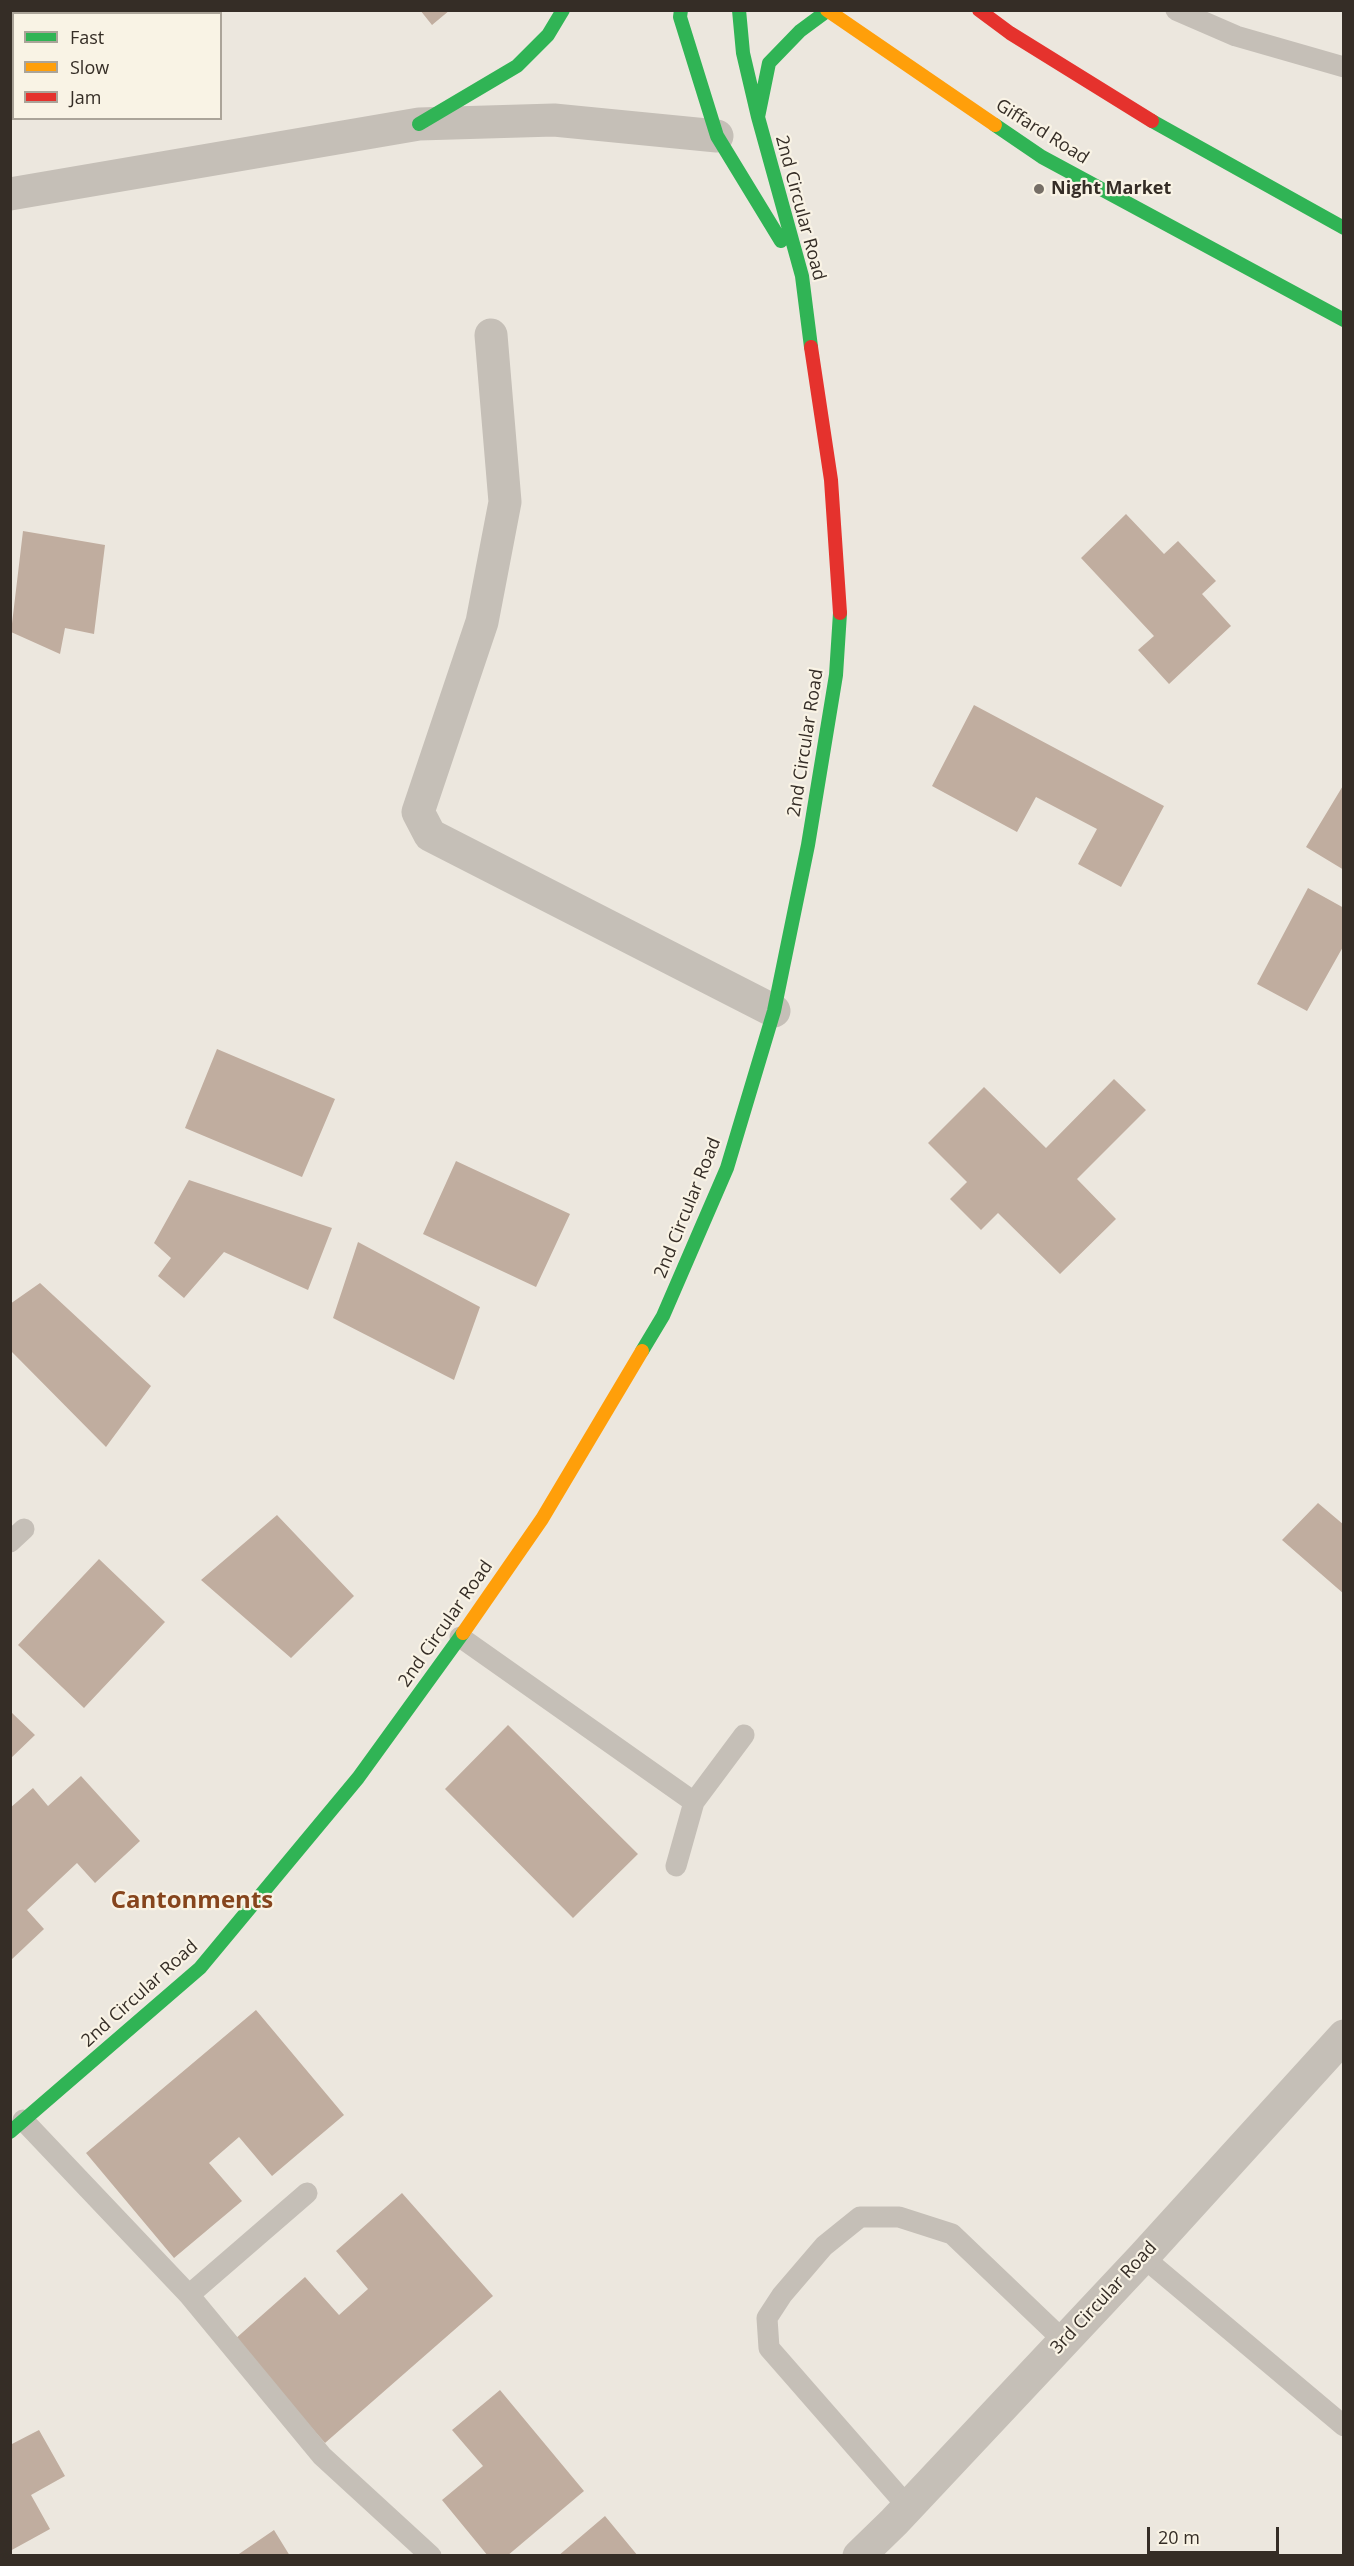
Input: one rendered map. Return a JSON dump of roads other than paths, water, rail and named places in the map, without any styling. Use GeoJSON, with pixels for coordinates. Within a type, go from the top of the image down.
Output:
{"type":"FeatureCollection","features":[{"type":"Feature","properties":{"kind":"street"},"geometry":{"type":"LineString","coordinates":[[419,124],[517,66],[548,35],[563,10]]}},
{"type":"Feature","properties":{"kind":"street"},"geometry":{"type":"LineString","coordinates":[[681,10],[680,17],[717,136],[802,276]]}},
{"type":"Feature","properties":{"kind":"street","name":"2nd Circular Road"},"geometry":{"type":"LineString","coordinates":[[17,2126],[200,1968],[358,1778],[460,1637],[542,1518],[663,1316],[727,1168],[774,1011],[808,845],[836,675],[841,626],[831,480],[816,390],[802,276],[758,117],[743,53],[739,10]]}},
{"type":"Feature","properties":{"kind":"street"},"geometry":{"type":"LineString","coordinates":[[979,10],[1010,33],[1126,107],[1344,228]]}},
{"type":"Feature","properties":{"kind":"street"},"geometry":{"type":"LineString","coordinates":[[758,117],[769,63],[800,31],[827,11]]}},
{"type":"Feature","properties":{"kind":"street","name":"Giffard Road"},"geometry":{"type":"LineString","coordinates":[[827,11],[1042,157],[1344,321]]}},
{"type":"Feature","properties":{"kind":"street"},"geometry":{"type":"LineString","coordinates":[[10,194],[419,124],[554,120],[717,136]]}},
{"type":"Feature","properties":{"kind":"street"},"geometry":{"type":"LineString","coordinates":[[491,335],[505,502],[483,622],[418,812],[429,835],[774,1011]]}},
{"type":"Feature","properties":{"kind":"street","name":"3rd Circular Road"},"geometry":{"type":"LineString","coordinates":[[859,2556],[1143,2257],[1344,2036]]}},
{"type":"Feature","properties":{"kind":"lane"},"geometry":{"type":"LineString","coordinates":[[1176,10],[1236,36],[1344,67]]}},
{"type":"Feature","properties":{"kind":"lane"},"geometry":{"type":"LineString","coordinates":[[460,1637],[694,1802]]}},
{"type":"Feature","properties":{"kind":"lane"},"geometry":{"type":"LineString","coordinates":[[676,1866],[694,1802],[744,1735]]}},
{"type":"Feature","properties":{"kind":"lane"},"geometry":{"type":"LineString","coordinates":[[17,2126],[189,2295],[322,2456],[431,2556]]}},
{"type":"Feature","properties":{"kind":"lane"},"geometry":{"type":"LineString","coordinates":[[189,2295],[307,2193]]}},
{"type":"Feature","properties":{"kind":"lane"},"geometry":{"type":"LineString","coordinates":[[908,2507],[770,2348],[767,2319],[782,2295],[824,2246],[860,2217],[899,2217],[952,2234],[1064,2341]]}},
{"type":"Feature","properties":{"kind":"lane"},"geometry":{"type":"LineString","coordinates":[[1143,2257],[1344,2426]]}},
{"type":"Feature","properties":{"kind":"place","name":"Night Market"},"geometry":{"type":"Point","coordinates":[1039,189]}},
{"type":"Feature","properties":{"kind":"district","name":"Cantonments"},"geometry":{"type":"Point","coordinates":[192,1901]}}]}
